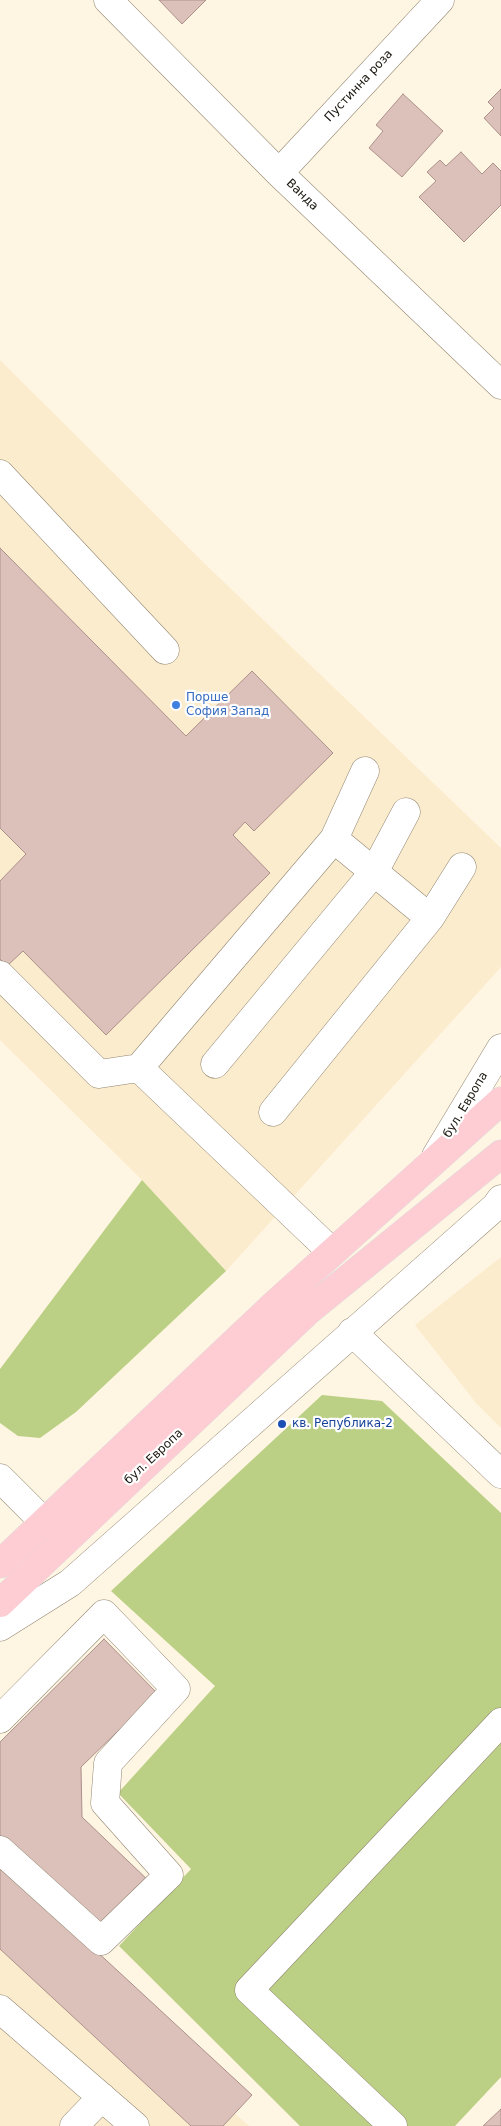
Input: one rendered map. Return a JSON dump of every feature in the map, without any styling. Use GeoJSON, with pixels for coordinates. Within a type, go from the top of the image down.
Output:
{"type":"FeatureCollection","features":[{"type":"Feature","properties":{"kind":"main road"},"geometry":{"type":"LineString","coordinates":[[0,1564],[275,1304],[501,1101]]}},
{"type":"Feature","properties":{"kind":"main road","name":"бул. Европа"},"geometry":{"type":"LineString","coordinates":[[0,1603],[308,1311],[501,1154]]}},
{"type":"Feature","properties":{"kind":"street","name":"Ванда"},"geometry":{"type":"LineString","coordinates":[[108,0],[279,173],[501,386]]}},
{"type":"Feature","properties":{"kind":"street","name":"Пустинна роза"},"geometry":{"type":"LineString","coordinates":[[279,173],[440,0]]}},
{"type":"Feature","properties":{"kind":"street"},"geometry":{"type":"LineString","coordinates":[[0,474],[165,650]]}},
{"type":"Feature","properties":{"kind":"street"},"geometry":{"type":"LineString","coordinates":[[0,975],[99,1074],[139,1068],[334,839],[365,772]]}},
{"type":"Feature","properties":{"kind":"street"},"geometry":{"type":"LineString","coordinates":[[215,1064],[374,872],[406,812]]}},
{"type":"Feature","properties":{"kind":"street"},"geometry":{"type":"LineString","coordinates":[[334,839],[430,918]]}},
{"type":"Feature","properties":{"kind":"street"},"geometry":{"type":"LineString","coordinates":[[273,1112],[430,918],[462,867]]}},
{"type":"Feature","properties":{"kind":"street","name":"бул. Европа"},"geometry":{"type":"LineString","coordinates":[[432,1163],[501,1048]]}},
{"type":"Feature","properties":{"kind":"street"},"geometry":{"type":"LineString","coordinates":[[139,1068],[332,1252]]}},
{"type":"Feature","properties":{"kind":"street"},"geometry":{"type":"LineString","coordinates":[[0,1626],[70,1583],[501,1199]]}},
{"type":"Feature","properties":{"kind":"street"},"geometry":{"type":"LineString","coordinates":[[352,1332],[501,1474]]}},
{"type":"Feature","properties":{"kind":"street"},"geometry":{"type":"LineString","coordinates":[[0,1478],[44,1522]]}},
{"type":"Feature","properties":{"kind":"street"},"geometry":{"type":"LineString","coordinates":[[0,1719],[104,1614],[176,1688],[108,1763],[105,1803],[169,1875],[101,1941],[0,1850]]}},
{"type":"Feature","properties":{"kind":"street"},"geometry":{"type":"LineString","coordinates":[[393,2126],[249,1990],[501,1722]]}},
{"type":"Feature","properties":{"kind":"street"},"geometry":{"type":"LineString","coordinates":[[0,2009],[135,2126]]}},
{"type":"Feature","properties":{"kind":"street"},"geometry":{"type":"LineString","coordinates":[[74,2126],[102,2097]]}},
{"type":"Feature","properties":{"kind":"shaded area","name":"Порше София Запад"},"geometry":{"type":"Polygon","coordinates":[[[0,360],[203,562],[501,848],[501,967],[226,1271],[142,1180],[0,1040],[0,360]]]}},
{"type":"Feature","properties":{"kind":"shaded area"},"geometry":{"type":"Polygon","coordinates":[[[501,1257],[501,1428],[476,1403],[415,1325],[501,1257]]]}},
{"type":"Feature","properties":{"kind":"shaded area"},"geometry":{"type":"Polygon","coordinates":[[[0,1907],[249,2126],[0,2126],[0,1907]]]}},
{"type":"Feature","properties":{"kind":"green space"},"geometry":{"type":"Polygon","coordinates":[[[142,1180],[226,1271],[76,1412],[40,1438],[18,1436],[0,1423],[0,1369],[142,1180]]]}},
{"type":"Feature","properties":{"kind":"green space"},"geometry":{"type":"Polygon","coordinates":[[[322,1395],[382,1401],[501,1513],[501,2077],[455,2126],[300,2126],[119,1946],[191,1869],[118,1793],[215,1686],[111,1591],[322,1395]]]}},
{"type":"Feature","properties":{"kind":"building"},"geometry":{"type":"Polygon","coordinates":[[[159,0],[206,0],[182,24],[159,0]]]}},
{"type":"Feature","properties":{"kind":"building"},"geometry":{"type":"Polygon","coordinates":[[[501,89],[501,136],[484,118],[494,108],[488,102],[501,89]]]}},
{"type":"Feature","properties":{"kind":"building"},"geometry":{"type":"Polygon","coordinates":[[[403,94],[443,131],[402,177],[369,148],[383,131],[376,125],[403,94]]]}},
{"type":"Feature","properties":{"kind":"building"},"geometry":{"type":"Polygon","coordinates":[[[461,152],[482,174],[493,163],[501,171],[501,205],[464,242],[419,197],[436,181],[427,172],[440,160],[446,166],[461,152]]]}},
{"type":"Feature","properties":{"kind":"building"},"geometry":{"type":"Polygon","coordinates":[[[0,548],[186,736],[252,671],[333,753],[254,831],[245,822],[233,835],[270,873],[106,1035],[23,951],[7,966],[0,959],[0,881],[26,854],[0,828],[0,548]]]}},
{"type":"Feature","properties":{"kind":"building"},"geometry":{"type":"Polygon","coordinates":[[[104,1639],[157,1693],[81,1767],[82,1817],[151,1883],[102,1934],[0,1837],[0,1742],[104,1639]]]}},
{"type":"Feature","properties":{"kind":"building"},"geometry":{"type":"Polygon","coordinates":[[[0,1862],[252,2095],[223,2126],[191,2126],[0,1949],[0,1862]]]}},
{"type":"Feature","properties":{"kind":"building"},"geometry":{"type":"Polygon","coordinates":[[[501,2109],[501,2126],[483,2126],[501,2109]]]}},
{"type":"Feature","properties":{"kind":"place","name":"Порше София Запад"},"geometry":{"type":"Point","coordinates":[176,705]}},
{"type":"Feature","properties":{"kind":"place","name":"кв. Република-2"},"geometry":{"type":"Point","coordinates":[282,1424]}}]}
